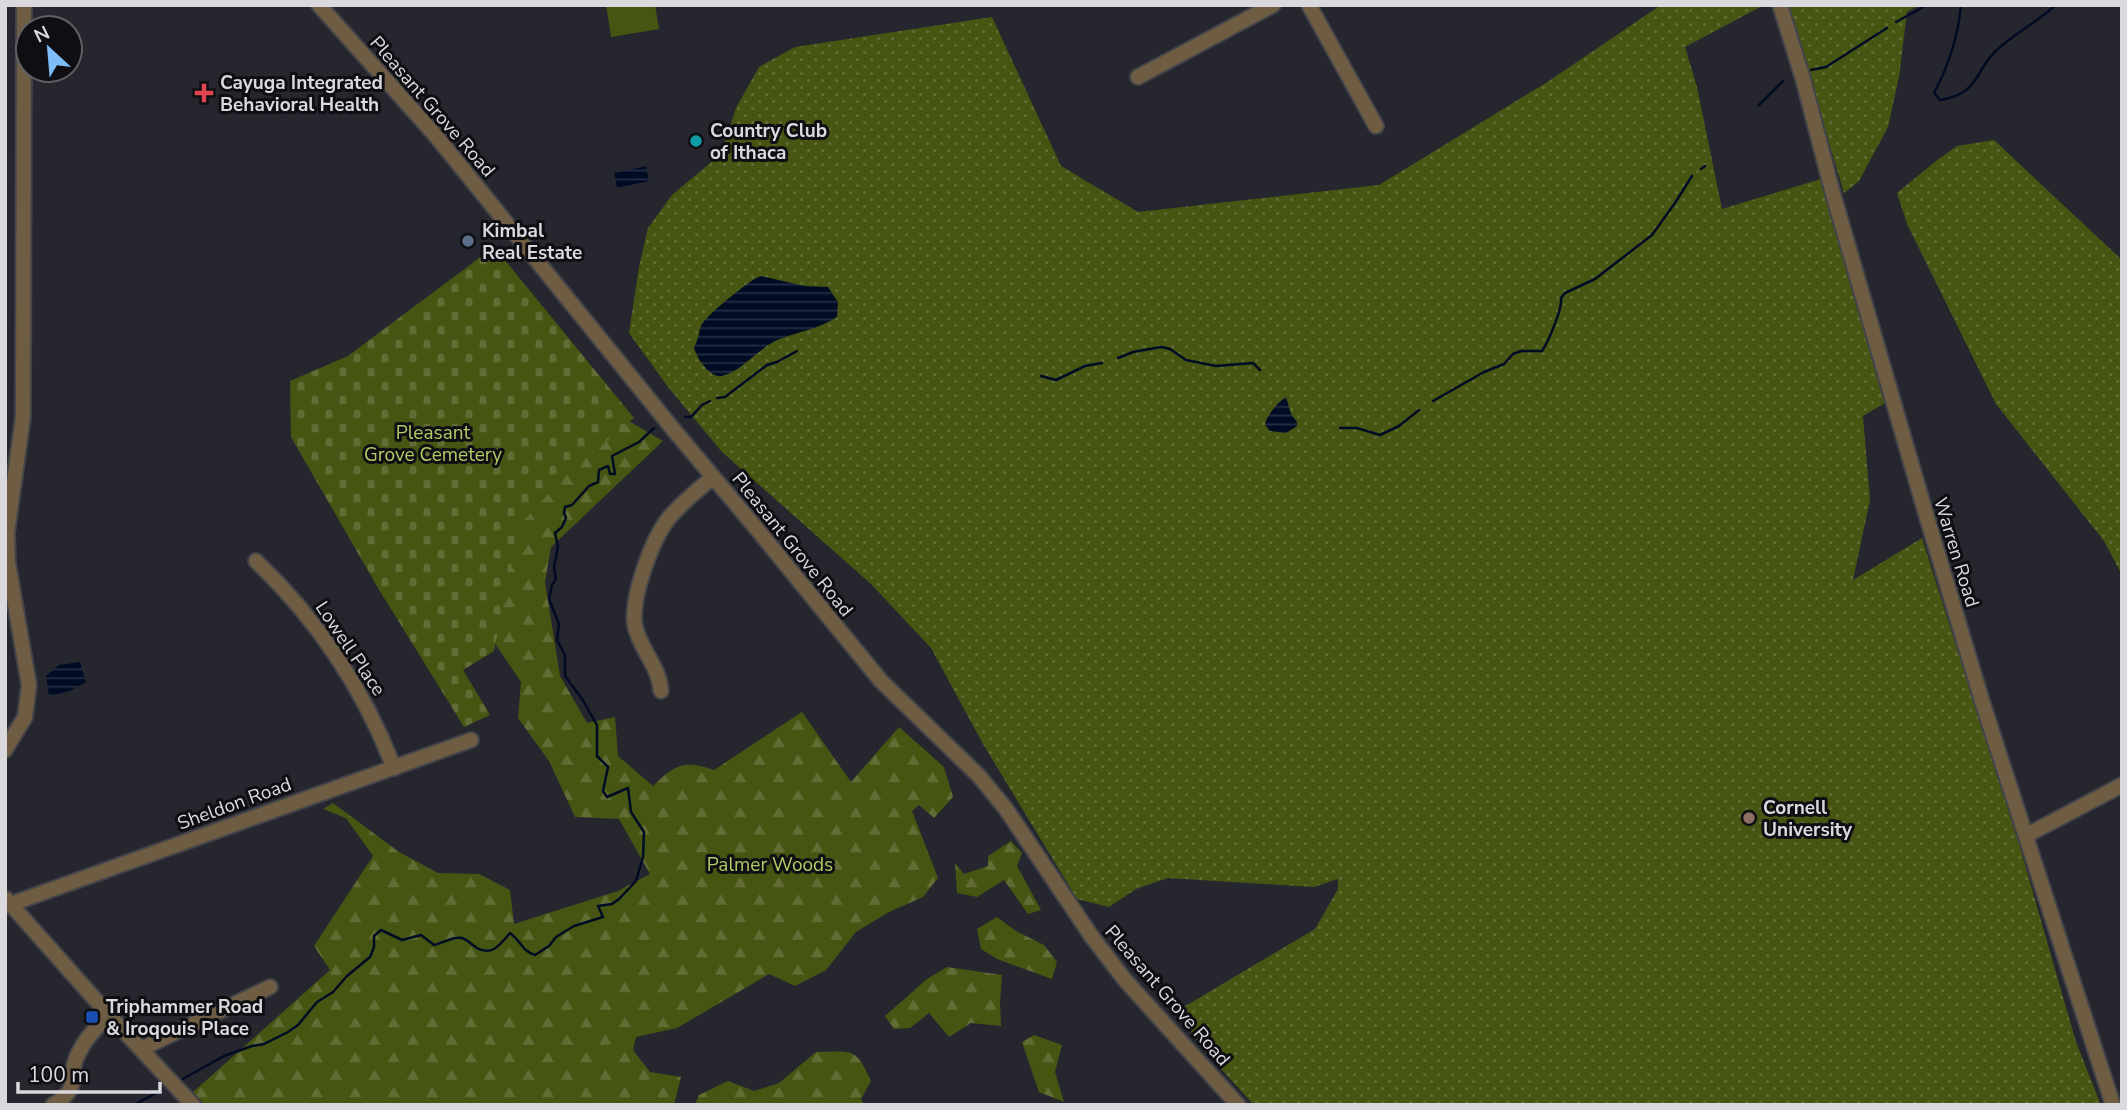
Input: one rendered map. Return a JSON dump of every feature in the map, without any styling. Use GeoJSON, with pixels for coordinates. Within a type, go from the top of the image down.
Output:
{"type":"FeatureCollection","features":[{"type":"Feature","properties":{"kind":"street"},"geometry":{"type":"LineString","coordinates":[[5,750],[25,717],[29,685],[8,563],[7,533],[23,417],[24,5]]}},
{"type":"Feature","properties":{"kind":"street","name":"Pleasant Grove Road"},"geometry":{"type":"LineString","coordinates":[[319,5],[436,136],[881,681],[979,776],[1006,808],[1092,937],[1125,980],[1238,1105]]}},
{"type":"Feature","properties":{"kind":"street"},"geometry":{"type":"LineString","coordinates":[[1138,77],[1273,5]]}},
{"type":"Feature","properties":{"kind":"street"},"geometry":{"type":"LineString","coordinates":[[1309,5],[1376,126]]}},
{"type":"Feature","properties":{"kind":"street","name":"Warren Road"},"geometry":{"type":"LineString","coordinates":[[1780,5],[1982,701],[2113,1105]]}},
{"type":"Feature","properties":{"kind":"street"},"geometry":{"type":"LineString","coordinates":[[661,691],[656,668],[636,627],[634,616],[638,597],[649,557],[666,523],[713,477]]}},
{"type":"Feature","properties":{"kind":"street","name":"Lowell Place"},"geometry":{"type":"LineString","coordinates":[[256,561],[300,606],[319,631],[370,712],[394,768]]}},
{"type":"Feature","properties":{"kind":"street","name":"Sheldon Road"},"geometry":{"type":"LineString","coordinates":[[8,901],[471,740]]}},
{"type":"Feature","properties":{"kind":"street"},"geometry":{"type":"LineString","coordinates":[[2027,835],[2122,785]]}},
{"type":"Feature","properties":{"kind":"street"},"geometry":{"type":"LineString","coordinates":[[8,901],[193,1105]]}},
{"type":"Feature","properties":{"kind":"street"},"geometry":{"type":"LineString","coordinates":[[141,1049],[270,987]]}},
{"type":"Feature","properties":{"kind":"street"},"geometry":{"type":"LineString","coordinates":[[54,1105],[69,1095],[76,1056],[109,1015]]}},
{"type":"Feature","properties":{"kind":"green space"},"geometry":{"type":"Polygon","coordinates":[[[606,5],[655,5],[659,29],[611,37],[606,5]]]}},
{"type":"Feature","properties":{"kind":"green space"},"geometry":{"type":"Polygon","coordinates":[[[1661,5],[1764,5],[1685,47],[1697,87],[1722,209],[1821,179],[1885,403],[1863,416],[1870,500],[1853,580],[1922,538],[2019,844],[2076,1042],[2101,1105],[1254,1105],[1201,1047],[1177,1011],[1315,929],[1338,889],[1338,879],[1314,887],[1168,878],[1136,889],[1109,907],[1077,899],[983,744],[931,648],[871,584],[722,452],[668,387],[629,333],[648,228],[672,195],[721,154],[736,108],[759,67],[795,47],[992,17],[1061,166],[1138,212],[1379,185],[1549,81],[1661,5]]]}},
{"type":"Feature","properties":{"kind":"green space"},"geometry":{"type":"Polygon","coordinates":[[[1788,5],[1919,5],[1907,12],[1899,77],[1888,127],[1859,181],[1844,193],[1788,5]]]}},
{"type":"Feature","properties":{"kind":"green space"},"geometry":{"type":"Polygon","coordinates":[[[1994,140],[2122,260],[2122,575],[2104,541],[1996,404],[1907,224],[1897,193],[1957,146],[1994,140]]]}},
{"type":"Feature","properties":{"kind":"green space","name":"Pleasant Grove Cemetery"},"geometry":{"type":"Polygon","coordinates":[[[494,247],[634,418],[563,478],[519,526],[494,651],[463,670],[490,715],[464,727],[378,588],[291,437],[290,381],[348,356],[494,247]]]}},
{"type":"Feature","properties":{"kind":"green space","name":"Palmer Woods"},"geometry":{"type":"Polygon","coordinates":[[[627,420],[663,441],[551,547],[545,582],[560,676],[587,723],[615,717],[618,756],[653,786],[680,766],[695,765],[714,770],[802,712],[851,782],[899,727],[944,767],[953,797],[934,818],[919,805],[912,811],[938,878],[923,897],[887,913],[856,932],[826,970],[795,986],[769,974],[677,1028],[636,1037],[633,1050],[650,1072],[681,1077],[674,1105],[205,1105],[193,1092],[330,970],[314,946],[373,856],[346,818],[323,809],[333,803],[399,852],[438,873],[479,874],[510,890],[514,924],[618,891],[650,874],[619,819],[575,817],[549,761],[518,718],[521,682],[492,639],[516,515],[627,420]]]}},
{"type":"Feature","properties":{"kind":"green space"},"geometry":{"type":"Polygon","coordinates":[[[1011,841],[1022,853],[1017,866],[1041,910],[1028,914],[1004,880],[977,897],[957,893],[955,863],[964,874],[988,866],[988,856],[1011,841]]]}},
{"type":"Feature","properties":{"kind":"green space"},"geometry":{"type":"Polygon","coordinates":[[[997,917],[1016,931],[1044,945],[1057,962],[1052,979],[997,959],[981,949],[977,929],[997,917]]]}},
{"type":"Feature","properties":{"kind":"green space"},"geometry":{"type":"Polygon","coordinates":[[[947,967],[1002,975],[1001,1026],[971,1023],[949,1037],[929,1013],[910,1028],[894,1029],[885,1016],[927,979],[947,967]]]}},
{"type":"Feature","properties":{"kind":"green space"},"geometry":{"type":"Polygon","coordinates":[[[1034,1035],[1062,1045],[1055,1072],[1064,1102],[1039,1092],[1022,1042],[1034,1035]]]}},
{"type":"Feature","properties":{"kind":"green space"},"geometry":{"type":"Polygon","coordinates":[[[816,1052],[845,1052],[856,1056],[871,1081],[861,1099],[864,1105],[695,1105],[699,1095],[728,1081],[754,1091],[779,1083],[816,1052]]]}},
{"type":"Feature","properties":{"kind":"water"},"geometry":{"type":"Polygon","coordinates":[[[646,166],[649,181],[617,188],[614,173],[646,166]]]}},
{"type":"Feature","properties":{"kind":"water"},"geometry":{"type":"Polygon","coordinates":[[[761,276],[805,286],[828,287],[838,302],[837,317],[777,340],[729,374],[712,374],[700,361],[694,347],[701,326],[729,298],[761,276]]]}},
{"type":"Feature","properties":{"kind":"water"},"geometry":{"type":"Polygon","coordinates":[[[1286,397],[1297,426],[1286,433],[1270,431],[1265,425],[1268,418],[1286,397]]]}},
{"type":"Feature","properties":{"kind":"water"},"geometry":{"type":"Polygon","coordinates":[[[80,662],[86,682],[70,691],[49,696],[46,676],[59,665],[80,662]]]}},
{"type":"Feature","properties":{"kind":"waterway"},"geometry":{"type":"LineString","coordinates":[[1896,22],[1927,5]]}},
{"type":"Feature","properties":{"kind":"waterway"},"geometry":{"type":"LineString","coordinates":[[1961,5],[1952,50],[1934,93],[1940,100],[1963,92],[1976,80],[1999,48],[2056,5]]}},
{"type":"Feature","properties":{"kind":"waterway"},"geometry":{"type":"LineString","coordinates":[[1811,70],[1826,67],[1887,28]]}},
{"type":"Feature","properties":{"kind":"waterway"},"geometry":{"type":"LineString","coordinates":[[1759,105],[1783,81]]}},
{"type":"Feature","properties":{"kind":"waterway"},"geometry":{"type":"LineString","coordinates":[[1701,169],[1705,166]]}},
{"type":"Feature","properties":{"kind":"waterway"},"geometry":{"type":"LineString","coordinates":[[1433,401],[1484,372],[1504,364],[1513,354],[1521,351],[1542,351],[1565,293],[1595,279],[1652,235],[1692,176]]}},
{"type":"Feature","properties":{"kind":"waterway"},"geometry":{"type":"LineString","coordinates":[[1118,358],[1161,347],[1170,349],[1186,360],[1216,366],[1253,363],[1260,370]]}},
{"type":"Feature","properties":{"kind":"waterway"},"geometry":{"type":"LineString","coordinates":[[717,398],[725,397],[767,365],[797,351]]}},
{"type":"Feature","properties":{"kind":"waterway"},"geometry":{"type":"LineString","coordinates":[[1041,376],[1056,380],[1085,366],[1102,363]]}},
{"type":"Feature","properties":{"kind":"waterway"},"geometry":{"type":"LineString","coordinates":[[685,417],[691,417],[710,401]]}},
{"type":"Feature","properties":{"kind":"waterway"},"geometry":{"type":"LineString","coordinates":[[1340,428],[1357,428],[1380,435],[1399,426],[1419,410]]}},
{"type":"Feature","properties":{"kind":"waterway"},"geometry":{"type":"LineString","coordinates":[[181,1080],[224,1056],[264,1044],[298,1025],[317,1002],[333,992],[370,957],[374,936],[381,930],[402,940],[421,935],[434,945],[462,938],[477,948],[488,951],[500,945],[510,933],[527,951],[535,955],[574,926],[603,917],[598,906],[612,904],[636,881],[643,857],[644,832],[631,812],[628,788],[607,797],[603,791],[608,767],[597,756],[597,725],[565,676],[565,655],[557,640],[559,624],[549,599],[556,579],[554,567],[558,547],[555,533],[566,518],[565,507],[572,505],[589,486],[598,482],[599,470],[608,466],[610,474],[615,474],[612,456],[639,442],[654,428]]}},
{"type":"Feature","properties":{"kind":"waterway"},"geometry":{"type":"LineString","coordinates":[[134,1105],[160,1091]]}},
{"type":"Feature","properties":{"kind":"place","name":"Cayuga Integrated Behavioral Health"},"geometry":{"type":"Point","coordinates":[204,93]}},
{"type":"Feature","properties":{"kind":"place","name":"Country Club of Ithaca"},"geometry":{"type":"Point","coordinates":[696,141]}},
{"type":"Feature","properties":{"kind":"place","name":"Kimbal Real Estate"},"geometry":{"type":"Point","coordinates":[468,241]}},
{"type":"Feature","properties":{"kind":"place","name":"Cornell University"},"geometry":{"type":"Point","coordinates":[1749,818]}},
{"type":"Feature","properties":{"kind":"place","name":"Triphammer Road & Iroqouis Place"},"geometry":{"type":"Point","coordinates":[92,1017]}}]}
